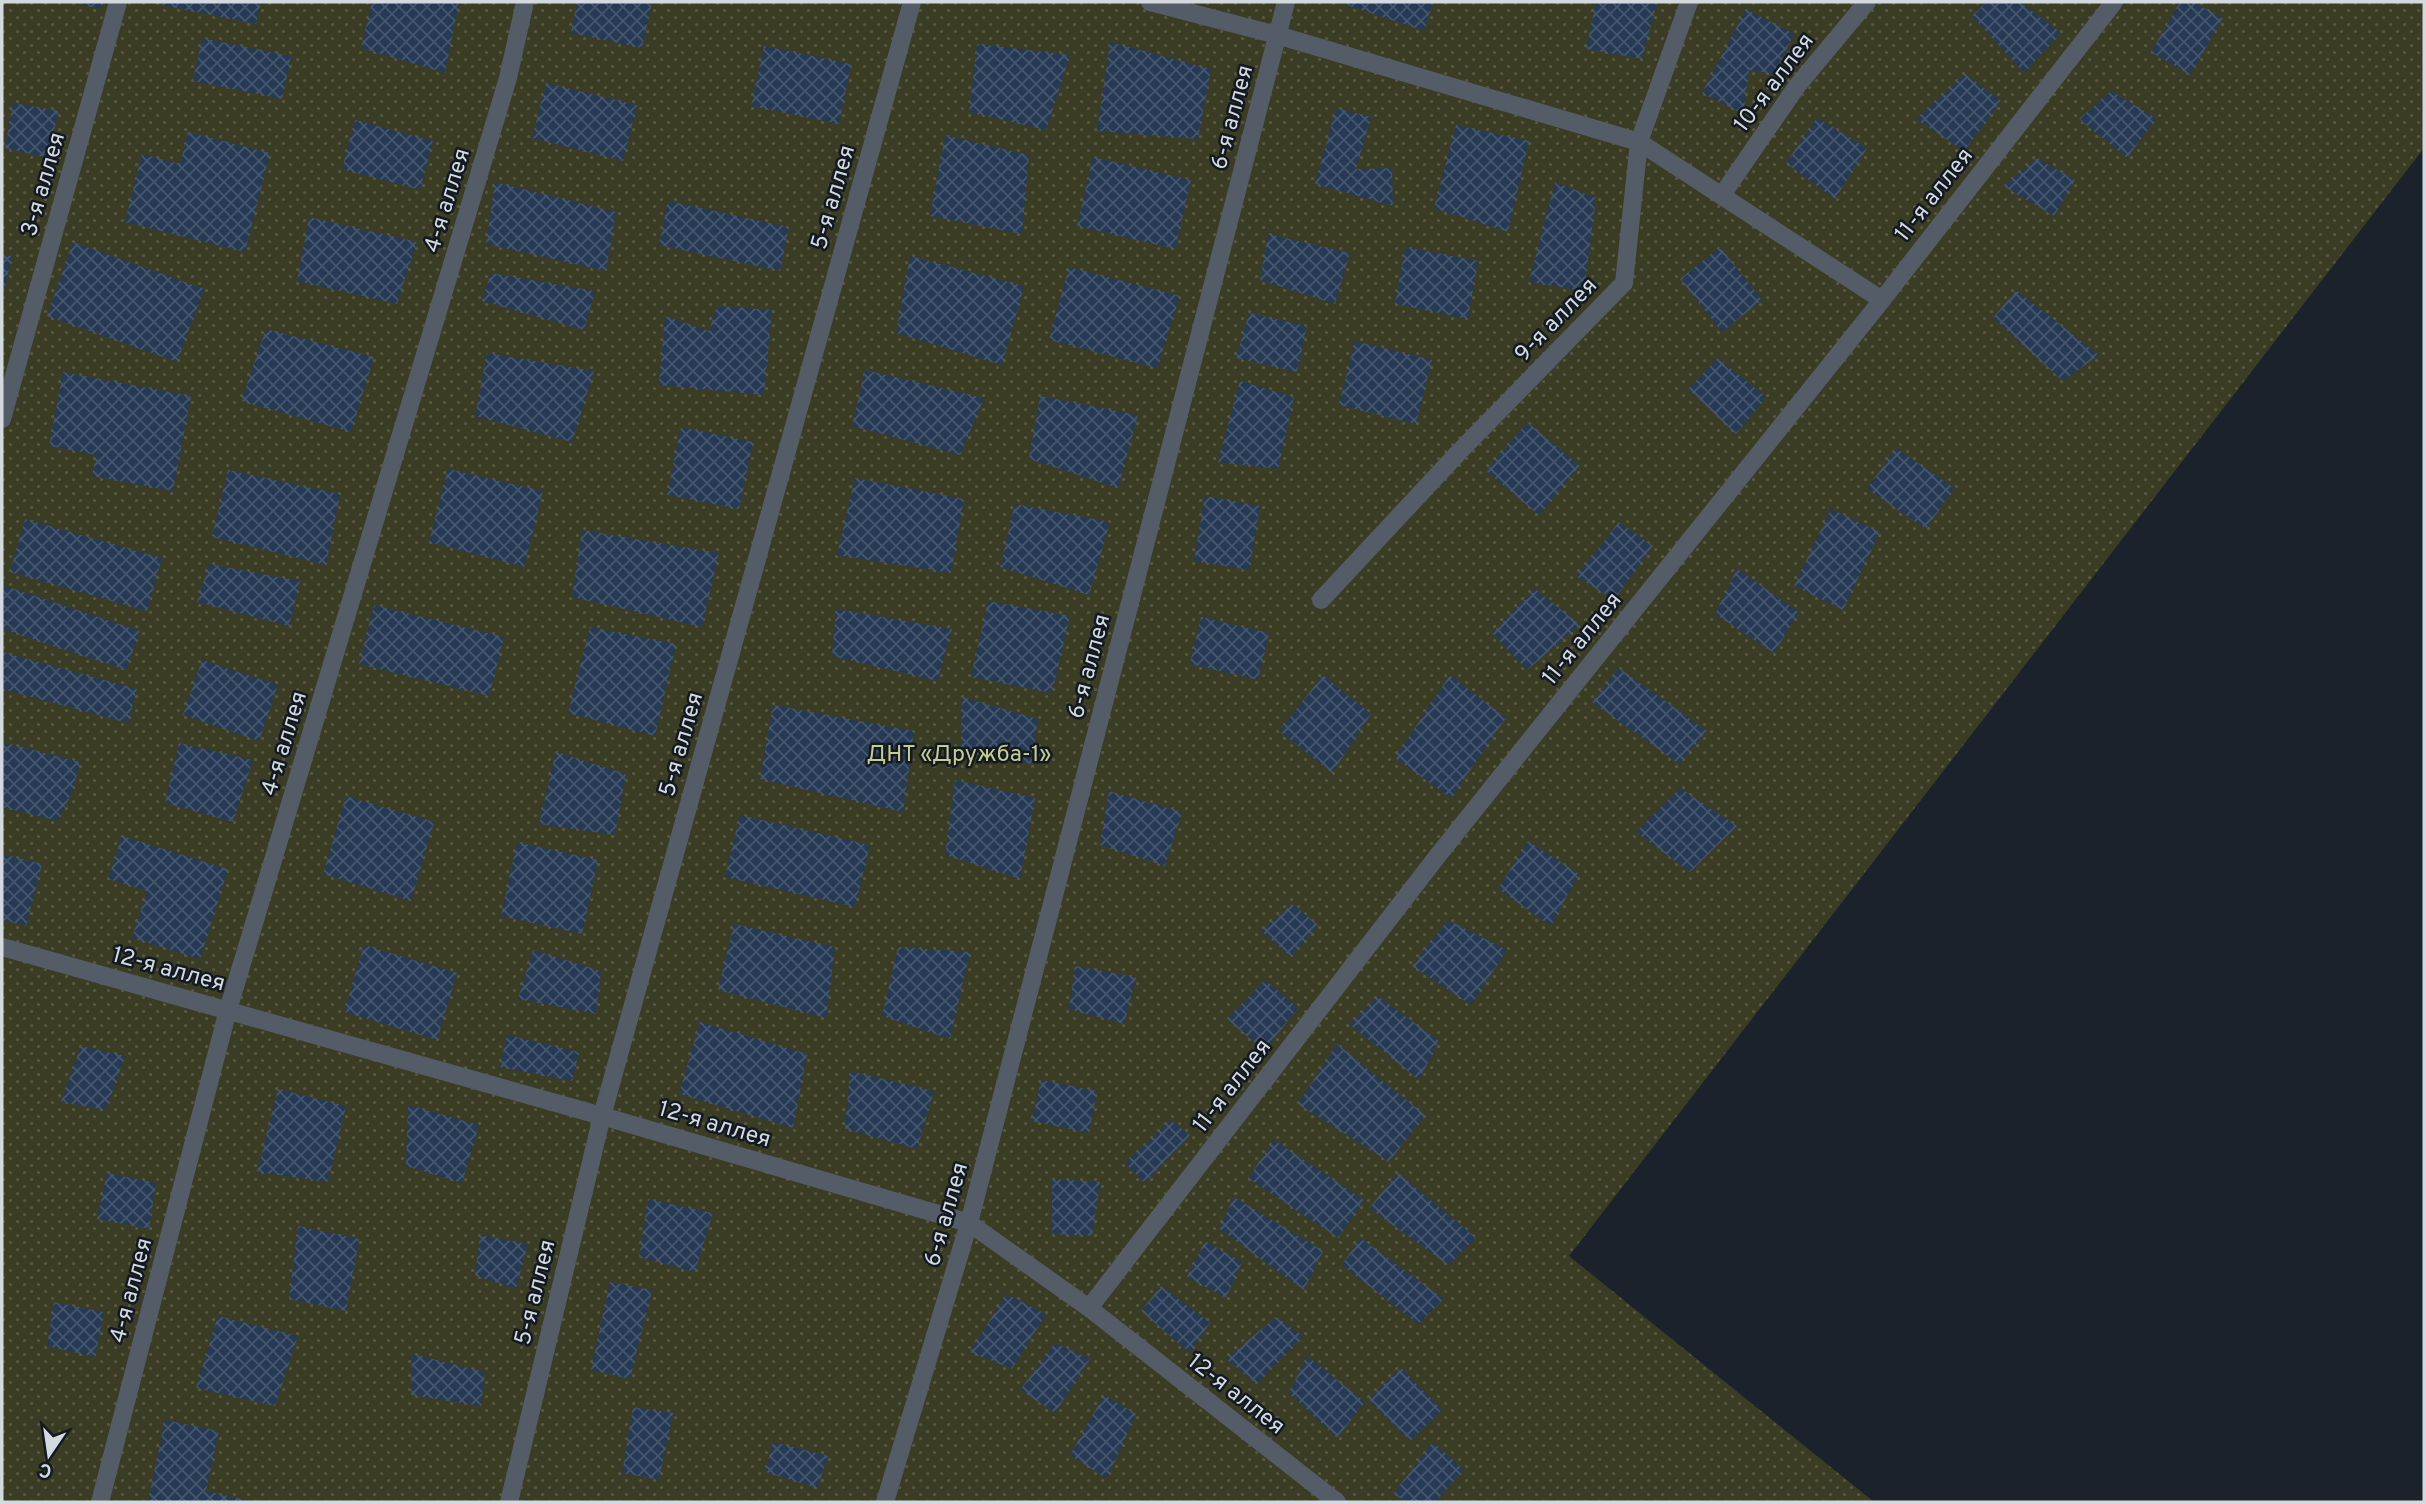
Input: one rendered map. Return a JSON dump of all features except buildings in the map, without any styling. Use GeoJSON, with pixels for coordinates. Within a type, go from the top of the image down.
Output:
{"type":"FeatureCollection","features":[{"type":"Feature","properties":{"kind":"street","name":"3-я аллея"},"geometry":{"type":"LineString","coordinates":[[2,419],[118,2]]}},
{"type":"Feature","properties":{"kind":"street","name":"4-я аллея"},"geometry":{"type":"LineString","coordinates":[[100,1502],[228,1010],[508,78],[525,2]]}},
{"type":"Feature","properties":{"kind":"street","name":"5-я аллея"},"geometry":{"type":"LineString","coordinates":[[509,1502],[602,1116],[912,2]]}},
{"type":"Feature","properties":{"kind":"street"},"geometry":{"type":"LineString","coordinates":[[1150,2],[1277,35],[1639,142],[1882,300]]}},
{"type":"Feature","properties":{"kind":"street","name":"6-я аллея"},"geometry":{"type":"LineString","coordinates":[[885,1502],[969,1223],[1286,2]]}},
{"type":"Feature","properties":{"kind":"street","name":"9-я аллея"},"geometry":{"type":"LineString","coordinates":[[1321,600],[1459,452],[1624,283],[1639,142],[1689,2]]}},
{"type":"Feature","properties":{"kind":"street","name":"10-я аллея"},"geometry":{"type":"LineString","coordinates":[[1721,195],[1797,86],[1867,2]]}},
{"type":"Feature","properties":{"kind":"street","name":"11-я аллея"},"geometry":{"type":"LineString","coordinates":[[1089,1308],[1439,855],[1882,300],[2114,2]]}},
{"type":"Feature","properties":{"kind":"street","name":"12-я аллея"},"geometry":{"type":"LineString","coordinates":[[2,947],[602,1116],[969,1223],[1089,1308],[1337,1502]]}},
{"type":"Feature","properties":{"kind":"green space","name":"ДНТ «Дружба-1»"},"geometry":{"type":"Polygon","coordinates":[[[2,2],[2424,2],[2424,148],[1569,1256],[1874,1502],[2,1502],[2,2]]]}}]}
